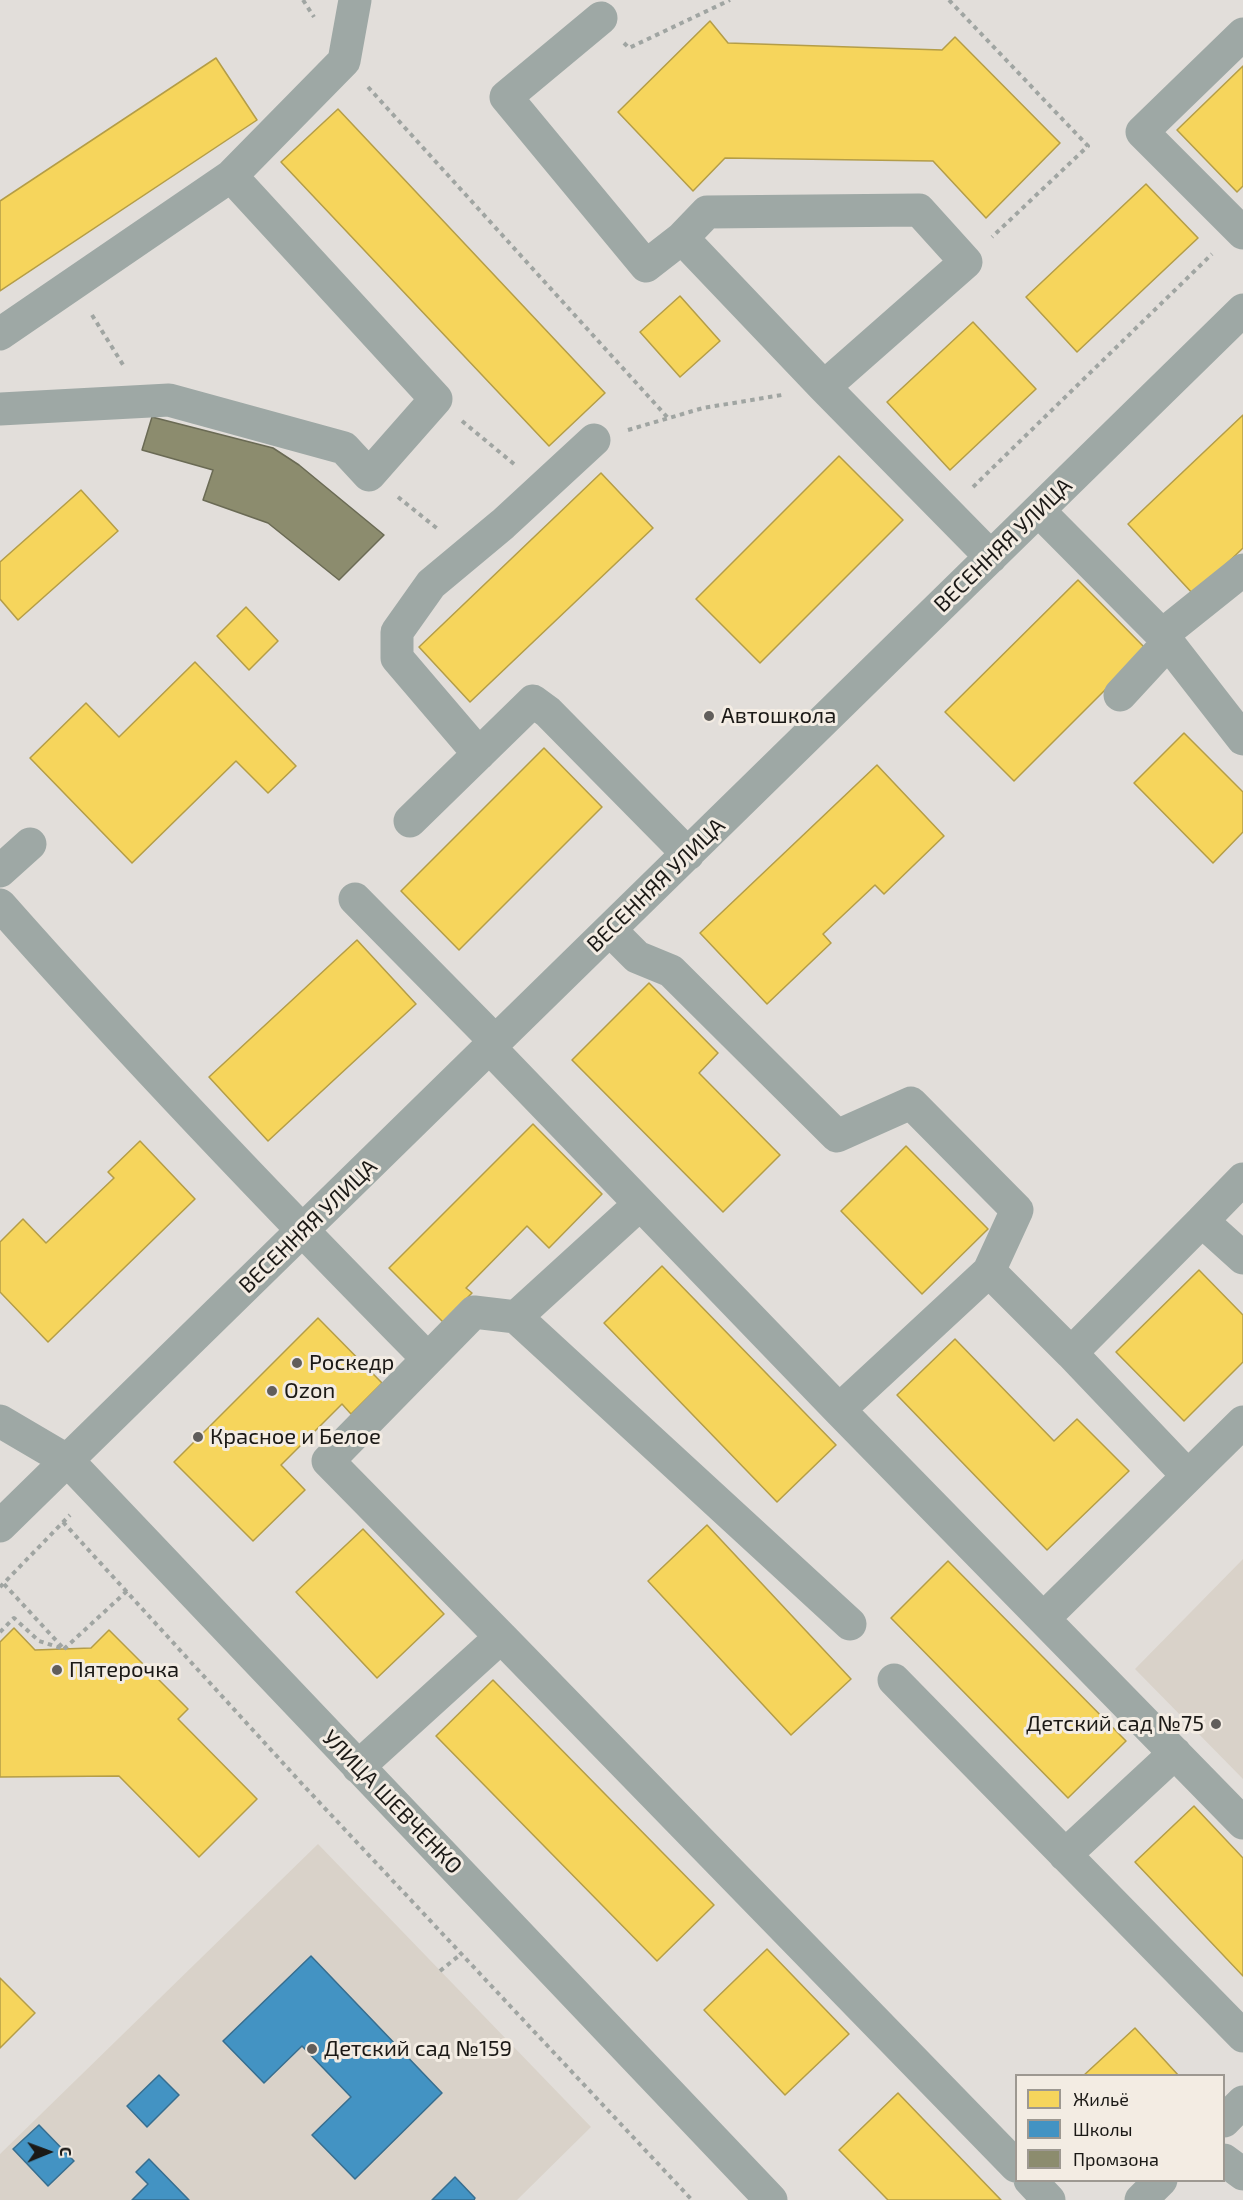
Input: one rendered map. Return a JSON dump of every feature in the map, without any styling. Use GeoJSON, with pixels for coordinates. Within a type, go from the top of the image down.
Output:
{"type":"FeatureCollection","features":[{"type":"Feature","properties":{"kind":"street"},"geometry":{"type":"LineString","coordinates":[[0,334],[231,176],[344,61],[355,0]]}},
{"type":"Feature","properties":{"kind":"street"},"geometry":{"type":"LineString","coordinates":[[601,18],[506,97],[646,266],[682,238],[707,212],[919,210],[966,262],[824,387]]}},
{"type":"Feature","properties":{"kind":"street"},"geometry":{"type":"LineString","coordinates":[[1241,231],[1142,132],[1243,33]]}},
{"type":"Feature","properties":{"kind":"street"},"geometry":{"type":"LineString","coordinates":[[0,409],[168,400],[344,448],[369,475],[436,399],[231,176]]}},
{"type":"Feature","properties":{"kind":"street"},"geometry":{"type":"LineString","coordinates":[[682,238],[991,557]]}},
{"type":"Feature","properties":{"kind":"street","name":"ВЕСЕННЯЯ УЛИЦА"},"geometry":{"type":"LineString","coordinates":[[0,1526],[1243,310]]}},
{"type":"Feature","properties":{"kind":"street"},"geometry":{"type":"LineString","coordinates":[[479,754],[397,658],[397,632],[431,584],[594,440]]}},
{"type":"Feature","properties":{"kind":"street"},"geometry":{"type":"LineString","coordinates":[[1039,511],[1165,639],[1243,739]]}},
{"type":"Feature","properties":{"kind":"street"},"geometry":{"type":"LineString","coordinates":[[1120,696],[1165,639],[1243,570]]}},
{"type":"Feature","properties":{"kind":"street"},"geometry":{"type":"LineString","coordinates":[[410,821],[533,701],[548,712],[688,854]]}},
{"type":"Feature","properties":{"kind":"street"},"geometry":{"type":"LineString","coordinates":[[0,871],[30,843]]}},
{"type":"Feature","properties":{"kind":"street"},"geometry":{"type":"LineString","coordinates":[[355,899],[640,1204],[1243,1823]]}},
{"type":"Feature","properties":{"kind":"street"},"geometry":{"type":"LineString","coordinates":[[0,905],[163,1085],[302,1232],[428,1359]]}},
{"type":"Feature","properties":{"kind":"street"},"geometry":{"type":"LineString","coordinates":[[610,930],[637,957],[671,971],[837,1136],[911,1103],[1017,1210],[988,1271],[839,1410]]}},
{"type":"Feature","properties":{"kind":"street"},"geometry":{"type":"LineString","coordinates":[[1071,1353],[1243,1179]]}},
{"type":"Feature","properties":{"kind":"street"},"geometry":{"type":"LineString","coordinates":[[516,1317],[640,1204]]}},
{"type":"Feature","properties":{"kind":"street"},"geometry":{"type":"LineString","coordinates":[[1202,1221],[1243,1258]]}},
{"type":"Feature","properties":{"kind":"street"},"geometry":{"type":"LineString","coordinates":[[988,1271],[1071,1353],[1188,1476]]}},
{"type":"Feature","properties":{"kind":"street"},"geometry":{"type":"LineString","coordinates":[[850,1624],[516,1317],[474,1312],[328,1461],[1015,2164]]}},
{"type":"Feature","properties":{"kind":"street","name":"УЛИЦА ШЕВЧЕНКО"},"geometry":{"type":"LineString","coordinates":[[0,1421],[68,1461],[771,2200]]}},
{"type":"Feature","properties":{"kind":"street"},"geometry":{"type":"LineString","coordinates":[[1044,1618],[1243,1422]]}},
{"type":"Feature","properties":{"kind":"street"},"geometry":{"type":"LineString","coordinates":[[358,1767],[501,1637]]}},
{"type":"Feature","properties":{"kind":"street"},"geometry":{"type":"LineString","coordinates":[[894,1680],[1243,2036]]}},
{"type":"Feature","properties":{"kind":"street"},"geometry":{"type":"LineString","coordinates":[[1065,1855],[1175,1753]]}},
{"type":"Feature","properties":{"kind":"street"},"geometry":{"type":"LineString","coordinates":[[1225,2120],[1243,2102]]}},
{"type":"Feature","properties":{"kind":"street"},"geometry":{"type":"LineString","coordinates":[[1225,2161],[1243,2174]]}},
{"type":"Feature","properties":{"kind":"street"},"geometry":{"type":"LineString","coordinates":[[1031,2182],[1049,2200]]}},
{"type":"Feature","properties":{"kind":"street"},"geometry":{"type":"LineString","coordinates":[[1141,2200],[1160,2182]]}},
{"type":"Feature","properties":{"kind":"path"},"geometry":{"type":"LineString","coordinates":[[303,0],[344,61],[668,418]]}},
{"type":"Feature","properties":{"kind":"path"},"geometry":{"type":"LineString","coordinates":[[601,18],[629,48],[730,0]]}},
{"type":"Feature","properties":{"kind":"path"},"geometry":{"type":"LineString","coordinates":[[948,0],[1088,146],[966,262]]}},
{"type":"Feature","properties":{"kind":"path"},"geometry":{"type":"LineString","coordinates":[[947,512],[1241,231]]}},
{"type":"Feature","properties":{"kind":"path"},"geometry":{"type":"LineString","coordinates":[[73,284],[146,401]]}},
{"type":"Feature","properties":{"kind":"path"},"geometry":{"type":"LineString","coordinates":[[594,440],[703,408],[824,387]]}},
{"type":"Feature","properties":{"kind":"path"},"geometry":{"type":"LineString","coordinates":[[436,399],[542,487]]}},
{"type":"Feature","properties":{"kind":"path"},"geometry":{"type":"LineString","coordinates":[[369,475],[468,553]]}},
{"type":"Feature","properties":{"kind":"path"},"geometry":{"type":"LineString","coordinates":[[64,1649],[2,1586],[95,1489]]}},
{"type":"Feature","properties":{"kind":"path"},"geometry":{"type":"LineString","coordinates":[[63,1522],[303,1786],[692,2200]]}},
{"type":"Feature","properties":{"kind":"path"},"geometry":{"type":"LineString","coordinates":[[64,1649],[127,1592]]}},
{"type":"Feature","properties":{"kind":"path"},"geometry":{"type":"LineString","coordinates":[[0,1632],[14,1618],[39,1641],[64,1649]]}},
{"type":"Feature","properties":{"kind":"path"},"geometry":{"type":"LineString","coordinates":[[440,1971],[461,1954]]}},
{"type":"Feature","properties":{"kind":"shaded area","name":"Детский сад №75"},"geometry":{"type":"Polygon","coordinates":[[[1243,1559],[1243,1779],[1135,1669],[1243,1559]]]}},
{"type":"Feature","properties":{"kind":"shaded area","name":"Детский сад №159"},"geometry":{"type":"Polygon","coordinates":[[[318,1844],[591,2127],[517,2200],[0,2200],[0,2154],[318,1844]]]}},
{"type":"Feature","properties":{"kind":"building: Жильё"},"geometry":{"type":"Polygon","coordinates":[[[710,21],[728,43],[942,50],[955,37],[1060,143],[986,218],[933,161],[725,158],[693,191],[618,112],[710,21]]]}},
{"type":"Feature","properties":{"kind":"building: Жильё"},"geometry":{"type":"Polygon","coordinates":[[[216,58],[257,120],[0,291],[0,201],[216,58]]]}},
{"type":"Feature","properties":{"kind":"building: Жильё"},"geometry":{"type":"Polygon","coordinates":[[[1243,66],[1243,186],[1237,192],[1177,130],[1243,66]]]}},
{"type":"Feature","properties":{"kind":"building: Жильё"},"geometry":{"type":"Polygon","coordinates":[[[338,109],[605,393],[549,446],[281,162],[338,109]]]}},
{"type":"Feature","properties":{"kind":"building: Жильё"},"geometry":{"type":"Polygon","coordinates":[[[1146,184],[1198,238],[1077,352],[1026,297],[1146,184]]]}},
{"type":"Feature","properties":{"kind":"building: Жильё"},"geometry":{"type":"Polygon","coordinates":[[[680,296],[720,341],[680,377],[640,332],[680,296]]]}},
{"type":"Feature","properties":{"kind":"building: Жильё"},"geometry":{"type":"Polygon","coordinates":[[[973,322],[1036,389],[950,470],[887,402],[973,322]]]}},
{"type":"Feature","properties":{"kind":"building: Жильё"},"geometry":{"type":"Polygon","coordinates":[[[1243,415],[1243,548],[1194,595],[1128,524],[1243,415]]]}},
{"type":"Feature","properties":{"kind":"building: Жильё"},"geometry":{"type":"Polygon","coordinates":[[[839,456],[903,520],[760,663],[696,599],[839,456]]]}},
{"type":"Feature","properties":{"kind":"building: Жильё"},"geometry":{"type":"Polygon","coordinates":[[[601,473],[653,528],[470,702],[419,647],[601,473]]]}},
{"type":"Feature","properties":{"kind":"building: Жильё"},"geometry":{"type":"Polygon","coordinates":[[[81,490],[118,531],[18,620],[0,599],[0,562],[81,490]]]}},
{"type":"Feature","properties":{"kind":"building: Жильё"},"geometry":{"type":"Polygon","coordinates":[[[1078,580],[1146,649],[1014,781],[945,712],[1078,580]]]}},
{"type":"Feature","properties":{"kind":"building: Жильё"},"geometry":{"type":"Polygon","coordinates":[[[246,607],[278,641],[249,670],[217,636],[246,607]]]}},
{"type":"Feature","properties":{"kind":"building: Жильё"},"geometry":{"type":"Polygon","coordinates":[[[195,662],[296,766],[268,793],[236,761],[132,863],[30,758],[86,703],[119,737],[195,662]]]}},
{"type":"Feature","properties":{"kind":"building: Жильё"},"geometry":{"type":"Polygon","coordinates":[[[1184,733],[1243,792],[1243,832],[1213,863],[1134,783],[1184,733]]]}},
{"type":"Feature","properties":{"kind":"building: Жильё"},"geometry":{"type":"Polygon","coordinates":[[[544,748],[602,807],[459,950],[401,891],[544,748]]]}},
{"type":"Feature","properties":{"kind":"building: Жильё"},"geometry":{"type":"Polygon","coordinates":[[[877,765],[944,836],[884,894],[875,885],[823,934],[831,943],[767,1004],[700,933],[877,765]]]}},
{"type":"Feature","properties":{"kind":"building: Жильё"},"geometry":{"type":"Polygon","coordinates":[[[357,940],[416,1004],[268,1141],[209,1077],[357,940]]]}},
{"type":"Feature","properties":{"kind":"building: Жильё"},"geometry":{"type":"Polygon","coordinates":[[[649,983],[718,1053],[699,1073],[780,1155],[723,1212],[572,1060],[649,983]]]}},
{"type":"Feature","properties":{"kind":"building: Жильё"},"geometry":{"type":"Polygon","coordinates":[[[533,1124],[602,1194],[549,1248],[527,1226],[466,1288],[472,1293],[443,1322],[389,1268],[533,1124]]]}},
{"type":"Feature","properties":{"kind":"building: Жильё"},"geometry":{"type":"Polygon","coordinates":[[[140,1141],[195,1199],[48,1342],[0,1292],[0,1242],[23,1219],[46,1243],[114,1178],[108,1172],[140,1141]]]}},
{"type":"Feature","properties":{"kind":"building: Жильё"},"geometry":{"type":"Polygon","coordinates":[[[906,1146],[988,1229],[922,1294],[841,1211],[906,1146]]]}},
{"type":"Feature","properties":{"kind":"building: Жильё"},"geometry":{"type":"Polygon","coordinates":[[[662,1266],[836,1445],[777,1502],[604,1323],[662,1266]]]}},
{"type":"Feature","properties":{"kind":"building: Жильё"},"geometry":{"type":"Polygon","coordinates":[[[1199,1270],[1243,1315],[1243,1362],[1184,1421],[1116,1352],[1199,1270]]]}},
{"type":"Feature","properties":{"kind":"building: Жильё"},"geometry":{"type":"Polygon","coordinates":[[[318,1318],[382,1383],[351,1414],[342,1404],[281,1465],[305,1490],[253,1541],[174,1462],[318,1318]]]}},
{"type":"Feature","properties":{"kind":"building: Жильё"},"geometry":{"type":"Polygon","coordinates":[[[955,1339],[1054,1441],[1077,1419],[1129,1471],[1047,1550],[897,1395],[955,1339]]]}},
{"type":"Feature","properties":{"kind":"building: Жильё"},"geometry":{"type":"Polygon","coordinates":[[[707,1525],[851,1679],[791,1735],[648,1581],[707,1525]]]}},
{"type":"Feature","properties":{"kind":"building: Жильё"},"geometry":{"type":"Polygon","coordinates":[[[363,1529],[444,1614],[377,1678],[296,1592],[363,1529]]]}},
{"type":"Feature","properties":{"kind":"building: Жильё"},"geometry":{"type":"Polygon","coordinates":[[[948,1561],[1126,1741],[1068,1798],[891,1618],[948,1561]]]}},
{"type":"Feature","properties":{"kind":"building: Жильё"},"geometry":{"type":"Polygon","coordinates":[[[14,1628],[35,1650],[91,1648],[109,1630],[188,1709],[178,1719],[257,1799],[199,1857],[119,1776],[0,1777],[0,1642],[14,1628]]]}},
{"type":"Feature","properties":{"kind":"building: Жильё"},"geometry":{"type":"Polygon","coordinates":[[[493,1680],[714,1905],[657,1961],[436,1736],[493,1680]]]}},
{"type":"Feature","properties":{"kind":"building: Жильё"},"geometry":{"type":"Polygon","coordinates":[[[1194,1806],[1243,1858],[1243,1976],[1135,1862],[1194,1806]]]}},
{"type":"Feature","properties":{"kind":"building: Жильё"},"geometry":{"type":"Polygon","coordinates":[[[767,1949],[849,2034],[785,2095],[704,2010],[767,1949]]]}},
{"type":"Feature","properties":{"kind":"building: Жильё"},"geometry":{"type":"Polygon","coordinates":[[[0,1978],[35,2013],[0,2048],[0,1978]]]}},
{"type":"Feature","properties":{"kind":"building: Жильё"},"geometry":{"type":"Polygon","coordinates":[[[1135,2028],[1177,2074],[1085,2074],[1135,2028]]]}},
{"type":"Feature","properties":{"kind":"building: Жильё"},"geometry":{"type":"Polygon","coordinates":[[[898,2093],[1001,2200],[888,2200],[839,2150],[898,2093]]]}},
{"type":"Feature","properties":{"kind":"building: Школы"},"geometry":{"type":"Polygon","coordinates":[[[311,1956],[442,2093],[355,2179],[312,2135],[351,2097],[302,2046],[264,2083],[223,2041],[311,1956]]]}},
{"type":"Feature","properties":{"kind":"building: Школы"},"geometry":{"type":"Polygon","coordinates":[[[159,2075],[179,2095],[147,2127],[127,2106],[159,2075]]]}},
{"type":"Feature","properties":{"kind":"building: Школы"},"geometry":{"type":"Polygon","coordinates":[[[39,2125],[74,2161],[48,2186],[13,2149],[39,2125]]]}},
{"type":"Feature","properties":{"kind":"building: Школы"},"geometry":{"type":"Polygon","coordinates":[[[149,2159],[189,2200],[132,2200],[148,2184],[136,2172],[149,2159]]]}},
{"type":"Feature","properties":{"kind":"building: Школы"},"geometry":{"type":"Polygon","coordinates":[[[455,2177],[475,2198],[474,2200],[432,2200],[455,2177]]]}},
{"type":"Feature","properties":{"kind":"building: Промзона"},"geometry":{"type":"Polygon","coordinates":[[[152,417],[273,448],[299,465],[384,535],[339,580],[268,523],[203,500],[213,470],[142,450],[152,417]]]}},
{"type":"Feature","properties":{"kind":"place","name":"Автошкола"},"geometry":{"type":"Point","coordinates":[709,716]}},
{"type":"Feature","properties":{"kind":"place","name":"Роскедр"},"geometry":{"type":"Point","coordinates":[297,1363]}},
{"type":"Feature","properties":{"kind":"place","name":"Ozon"},"geometry":{"type":"Point","coordinates":[272,1391]}},
{"type":"Feature","properties":{"kind":"place","name":"Красное и Белое"},"geometry":{"type":"Point","coordinates":[198,1437]}},
{"type":"Feature","properties":{"kind":"place","name":"Пятерочка"},"geometry":{"type":"Point","coordinates":[57,1670]}},
{"type":"Feature","properties":{"kind":"place","name":"Детский сад №75"},"geometry":{"type":"Point","coordinates":[1216,1724]}},
{"type":"Feature","properties":{"kind":"place","name":"Детский сад №159"},"geometry":{"type":"Point","coordinates":[312,2049]}}]}
